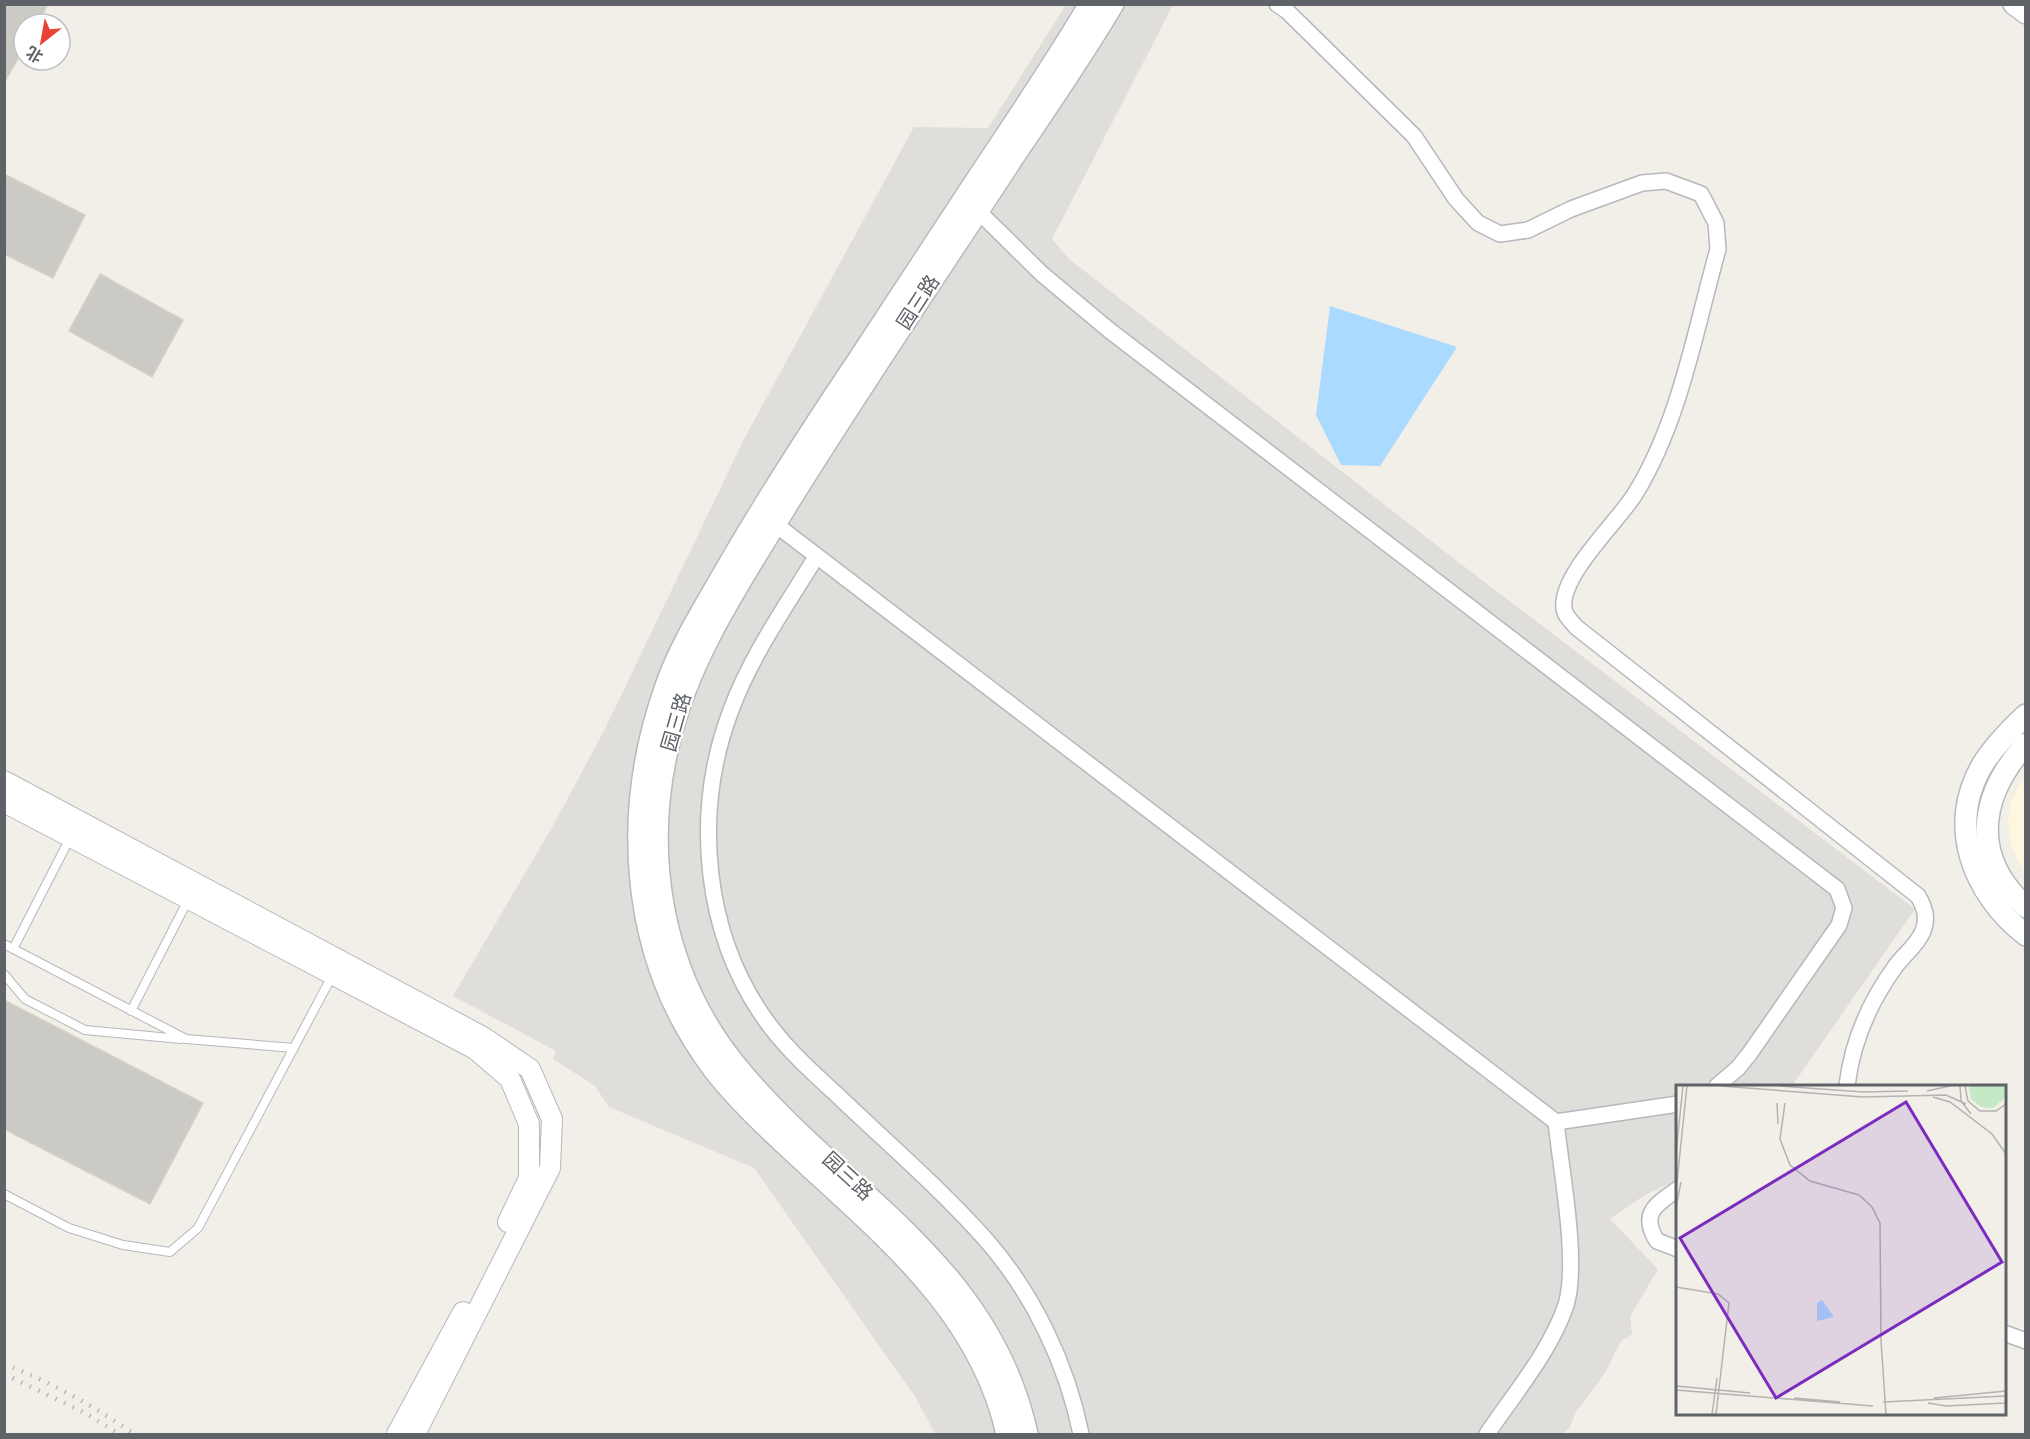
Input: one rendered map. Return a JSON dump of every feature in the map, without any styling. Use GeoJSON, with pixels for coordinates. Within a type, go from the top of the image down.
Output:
{"type":"FeatureCollection","features":[{"type":"Feature","properties":{"kind":"main road","name":"园三路"},"geometry":{"type":"LineString","coordinates":[[1007,1434],[984,1368],[944,1301],[899,1253],[738,1099],[690,1035],[665,986],[650,939],[639,883],[640,801],[650,742],[666,684],[704,608],[814,426],[1090,4]]}},
{"type":"Feature","properties":{"kind":"main road","name":"园三路"},"geometry":{"type":"LineString","coordinates":[[1027,1434],[1002,1359],[965,1296],[915,1240],[780,1112],[734,1062],[693,1000],[669,939],[662,908],[656,843],[668,744],[679,706],[703,650],[775,525],[1113,4]]}},
{"type":"Feature","properties":{"kind":"main road"},"geometry":{"type":"LineString","coordinates":[[2014,4],[2025,13]]}},
{"type":"Feature","properties":{"kind":"main road"},"geometry":{"type":"LineString","coordinates":[[2025,716],[1982,764],[1965,817],[1967,843],[1974,870],[1984,891],[2000,913],[2025,935]]}},
{"type":"Feature","properties":{"kind":"main road"},"geometry":{"type":"LineString","coordinates":[[2025,744],[2002,775],[1986,825],[1988,847],[1996,871],[2009,892],[2025,907]]}},
{"type":"Feature","properties":{"kind":"street"},"geometry":{"type":"LineString","coordinates":[[1277,4],[1287,11],[1414,136],[1455,199],[1478,223],[1500,234],[1528,230],[1571,209],[1642,183],[1666,181],[1701,194],[1716,223],[1718,249],[1676,401],[1663,440],[1634,495],[1576,573],[1564,593],[1563,611],[1576,627],[1918,896],[1926,911],[1923,930],[1877,993],[1850,1061],[1847,1085]]}},
{"type":"Feature","properties":{"kind":"street"},"geometry":{"type":"LineString","coordinates":[[978,211],[1042,274],[1109,330],[1838,889],[1844,908],[1834,933],[1750,1053],[1738,1068],[1718,1085]]}},
{"type":"Feature","properties":{"kind":"street"},"geometry":{"type":"LineString","coordinates":[[775,525],[1556,1122],[1676,1104]]}},
{"type":"Feature","properties":{"kind":"street"},"geometry":{"type":"LineString","coordinates":[[816,556],[744,680],[721,739],[710,802],[708,838],[710,877],[724,940],[749,994],[770,1026],[800,1060],[966,1219],[988,1242],[1007,1268],[1038,1315],[1062,1367],[1081,1434]]}},
{"type":"Feature","properties":{"kind":"street"},"geometry":{"type":"LineString","coordinates":[[4,781],[483,1037],[530,1069],[552,1119],[550,1168],[416,1434]]}},
{"type":"Feature","properties":{"kind":"street"},"geometry":{"type":"LineString","coordinates":[[4,802],[475,1049],[510,1079],[529,1124],[529,1178],[480,1281],[397,1434]]}},
{"type":"Feature","properties":{"kind":"street"},"geometry":{"type":"LineString","coordinates":[[1487,1434],[1550,1340],[1566,1303],[1571,1263],[1556,1122]]}},
{"type":"Feature","properties":{"kind":"street"},"geometry":{"type":"LineString","coordinates":[[1676,1191],[1656,1204],[1650,1215],[1650,1230],[1657,1241],[1676,1248]]}},
{"type":"Feature","properties":{"kind":"street"},"geometry":{"type":"LineString","coordinates":[[2006,1334],[2025,1341]]}},
{"type":"Feature","properties":{"kind":"lane"},"geometry":{"type":"LineString","coordinates":[[13,949],[71,836]]}},
{"type":"Feature","properties":{"kind":"lane"},"geometry":{"type":"LineString","coordinates":[[130,1011],[189,898]]}},
{"type":"Feature","properties":{"kind":"lane"},"geometry":{"type":"LineString","coordinates":[[4,944],[186,1039]]}},
{"type":"Feature","properties":{"kind":"lane"},"geometry":{"type":"LineString","coordinates":[[4,974],[25,999],[85,1030],[294,1048]]}},
{"type":"Feature","properties":{"kind":"lane"},"geometry":{"type":"LineString","coordinates":[[4,1194],[69,1228],[123,1245],[170,1252],[198,1228],[334,974]]}},
{"type":"Feature","properties":{"kind":"shaded area"},"geometry":{"type":"Polygon","coordinates":[[[1066,5],[1173,5],[1052,239],[1069,259],[1453,558],[1915,909],[1793,1085],[1676,1085],[1676,1180],[1645,1195],[1610,1219],[1658,1269],[1630,1317],[1632,1334],[1621,1341],[1605,1373],[1576,1412],[1569,1429],[1562,1434],[935,1434],[916,1398],[754,1168],[609,1107],[595,1086],[553,1059],[556,1051],[453,996],[554,824],[605,729],[744,439],[914,127],[988,128],[1066,5]]]}},
{"type":"Feature","properties":{"kind":"shaded area"},"geometry":{"type":"Polygon","coordinates":[[[2025,775],[2025,875],[2010,843],[2008,820],[2011,801],[2025,775]]]}},
{"type":"Feature","properties":{"kind":"water"},"geometry":{"type":"Polygon","coordinates":[[[1330,306],[1457,347],[1380,466],[1341,465],[1316,415],[1330,306]]]}},
{"type":"Feature","properties":{"kind":"building"},"geometry":{"type":"Polygon","coordinates":[[[4,4],[48,4],[44,12],[12,12],[12,69],[4,83],[4,4]]]}},
{"type":"Feature","properties":{"kind":"building"},"geometry":{"type":"Polygon","coordinates":[[[4,174],[85,215],[53,278],[4,254],[4,174]]]}},
{"type":"Feature","properties":{"kind":"building"},"geometry":{"type":"Polygon","coordinates":[[[100,274],[183,320],[152,377],[69,331],[100,274]]]}},
{"type":"Feature","properties":{"kind":"building"},"geometry":{"type":"Polygon","coordinates":[[[4,1000],[203,1103],[150,1204],[4,1129],[4,1000]]]}},
{"type":"Feature","properties":{"kind":"railway"},"geometry":{"type":"LineString","coordinates":[[4,1364],[72,1395],[134,1434]]}},
{"type":"Feature","properties":{"kind":"railway"},"geometry":{"type":"LineString","coordinates":[[4,1374],[87,1414],[119,1434]]}}]}
